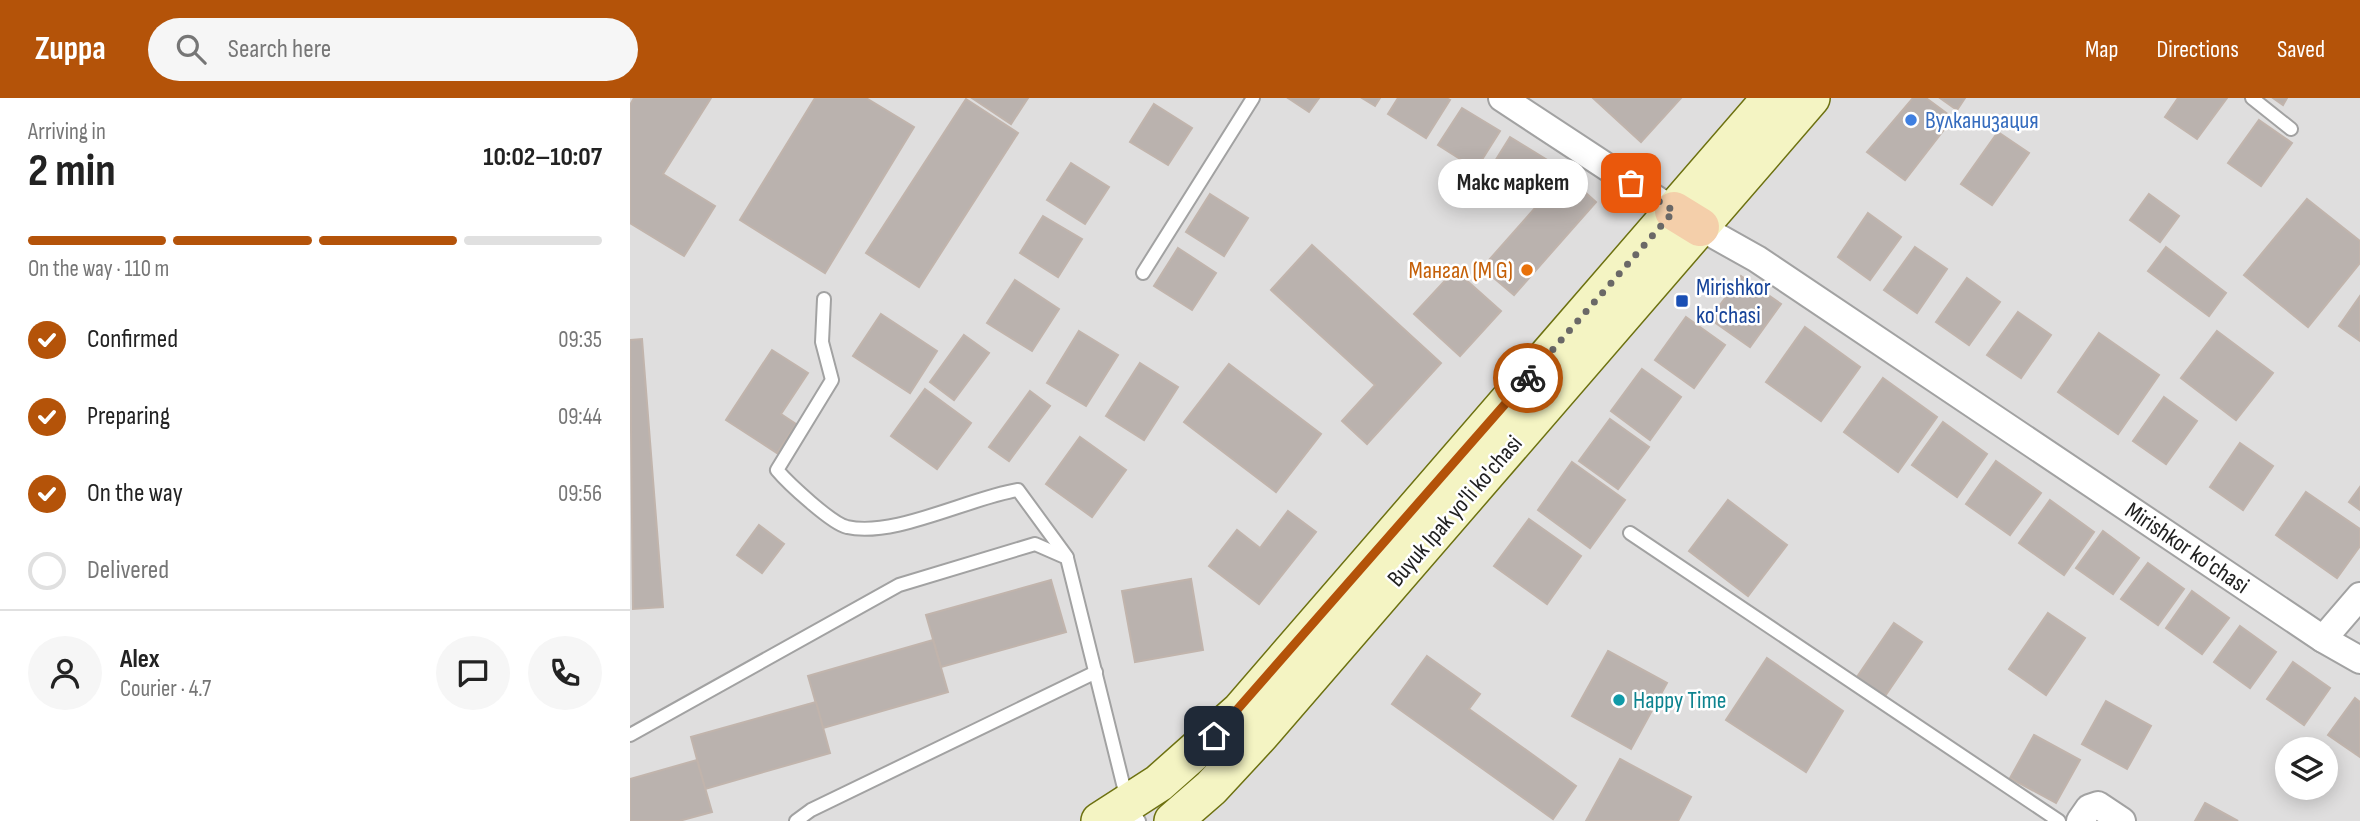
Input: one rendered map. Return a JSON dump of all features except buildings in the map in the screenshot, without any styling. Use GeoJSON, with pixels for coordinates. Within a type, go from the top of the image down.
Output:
{"type":"FeatureCollection","features":[{"type":"Feature","properties":{"kind":"main road","name":"Buyuk Ipak yo'li ko'chasi"},"geometry":{"type":"LineString","coordinates":[[1173,821],[1211,788],[1261,734],[1687,219],[1771,98]]}},
{"type":"Feature","properties":{"kind":"main road","name":"Buyuk Ipak yo'li ko'chasi"},"geometry":{"type":"LineString","coordinates":[[1122,815],[1186,761],[1240,710],[1687,219],[1811,98]]}},
{"type":"Feature","properties":{"kind":"street","name":"Mirishkor ko'chasi"},"geometry":{"type":"LineString","coordinates":[[1502,98],[1687,219],[1757,259],[2323,639],[2360,660]]}},
{"type":"Feature","properties":{"kind":"street"},"geometry":{"type":"LineString","coordinates":[[2323,639],[2360,596]]}},
{"type":"Feature","properties":{"kind":"street"},"geometry":{"type":"LineString","coordinates":[[2080,821],[2089,808],[2098,805],[2122,821]]}},
{"type":"Feature","properties":{"kind":"lane"},"geometry":{"type":"LineString","coordinates":[[1143,273],[1252,98]]}},
{"type":"Feature","properties":{"kind":"lane"},"geometry":{"type":"LineString","coordinates":[[2252,98],[2291,129]]}},
{"type":"Feature","properties":{"kind":"lane"},"geometry":{"type":"LineString","coordinates":[[824,299],[822,342],[832,380],[777,470],[791,487],[845,527],[881,529],[995,494],[1018,491],[1067,558],[1096,672],[1122,815]]}},
{"type":"Feature","properties":{"kind":"lane"},"geometry":{"type":"LineString","coordinates":[[1630,533],[2059,821]]}},
{"type":"Feature","properties":{"kind":"lane"},"geometry":{"type":"LineString","coordinates":[[630,735],[899,585],[1035,544],[1067,558]]}},
{"type":"Feature","properties":{"kind":"lane"},"geometry":{"type":"LineString","coordinates":[[796,821],[811,810],[941,744],[1096,672]]}},
{"type":"Feature","properties":{"kind":"shaded area"},"geometry":{"type":"Polygon","coordinates":[[[630,98],[2360,98],[2360,821],[630,821],[630,98]]]}},
{"type":"Feature","properties":{"kind":"way so far"},"geometry":{"type":"LineString","coordinates":[[1528,378],[1674,211],[1631,183]]}},
{"type":"Feature","properties":{"kind":"place","name":"Вулканизация"},"geometry":{"type":"Point","coordinates":[1911,120]}},
{"type":"Feature","properties":{"kind":"place","name":"Макс маркет"},"geometry":{"type":"Point","coordinates":[1631,183]}},
{"type":"Feature","properties":{"kind":"place","name":"Мангал (M G)"},"geometry":{"type":"Point","coordinates":[1527,270]}},
{"type":"Feature","properties":{"kind":"place","name":"Mirishkor ko'chasi"},"geometry":{"type":"Point","coordinates":[1682,301]}},
{"type":"Feature","properties":{"kind":"place","name":"Happy Time"},"geometry":{"type":"Point","coordinates":[1619,700]}},
{"type":"Feature","properties":{"kind":"route"},"geometry":{"type":"LineString","coordinates":[[1214,736],[1240,710],[1528,378]]}}]}
